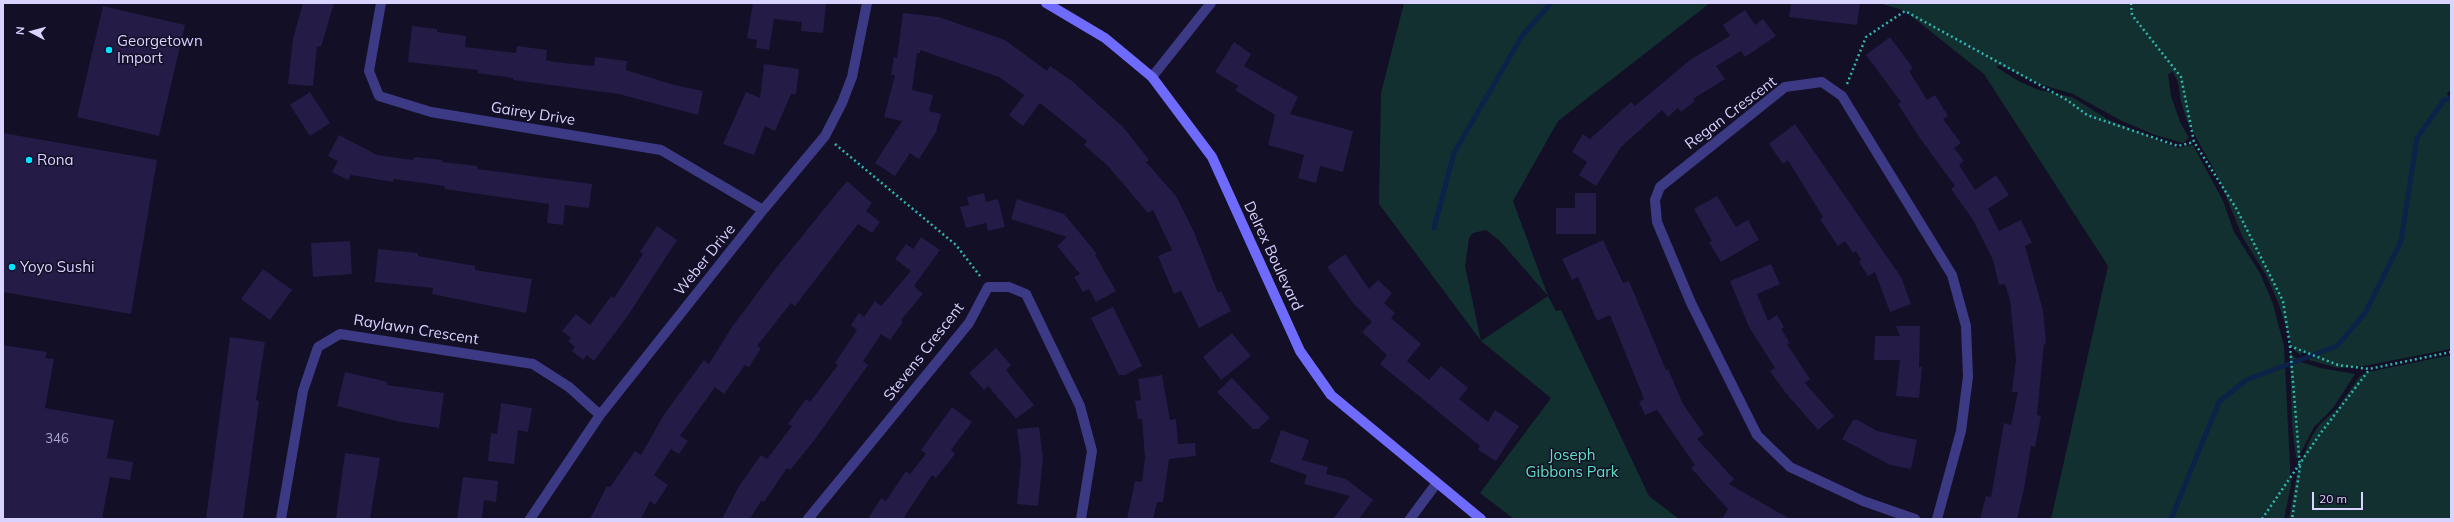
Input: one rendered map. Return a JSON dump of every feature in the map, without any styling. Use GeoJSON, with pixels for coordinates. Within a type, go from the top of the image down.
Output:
{"type":"FeatureCollection","features":[{"type":"Feature","properties":{"kind":"street","name":"Gairey Drive"},"geometry":{"type":"LineString","coordinates":[[381,3],[369,72],[379,96],[431,112],[661,150],[763,210]]}},
{"type":"Feature","properties":{"kind":"street","name":"Weber Drive"},"geometry":{"type":"LineString","coordinates":[[530,519],[600,415],[763,210],[825,136],[842,103],[852,77],[867,3]]}},
{"type":"Feature","properties":{"kind":"street","name":"Delrex Boulevard"},"geometry":{"type":"LineString","coordinates":[[1046,3],[1105,38],[1152,77],[1212,157],[1300,351],[1331,395],[1436,484],[1481,519]]}},
{"type":"Feature","properties":{"kind":"street"},"geometry":{"type":"LineString","coordinates":[[1152,77],[1211,3]]}},
{"type":"Feature","properties":{"kind":"street","name":"Regan Crescent"},"geometry":{"type":"LineString","coordinates":[[1915,519],[1862,501],[1790,467],[1757,435],[1691,304],[1656,222],[1655,200],[1660,187],[1785,87],[1822,82],[1842,96],[1952,275],[1966,326],[1968,377],[1961,431],[1937,519]]}},
{"type":"Feature","properties":{"kind":"street"},"geometry":{"type":"LineString","coordinates":[[988,287],[1009,287],[1026,294],[1080,406],[1092,451],[1081,519]]}},
{"type":"Feature","properties":{"kind":"street","name":"Stevens Crescent"},"geometry":{"type":"LineString","coordinates":[[808,519],[969,323],[988,287]]}},
{"type":"Feature","properties":{"kind":"street","name":"Raylawn Crescent"},"geometry":{"type":"LineString","coordinates":[[281,519],[302,391],[318,346],[340,334],[533,364],[569,387],[600,415]]}},
{"type":"Feature","properties":{"kind":"street"},"geometry":{"type":"LineString","coordinates":[[1410,519],[1436,484]]}},
{"type":"Feature","properties":{"kind":"path"},"geometry":{"type":"LineString","coordinates":[[2131,3],[2132,15],[2181,77],[2194,142],[2236,208],[2283,301],[2290,346],[2300,467],[2292,519]]}},
{"type":"Feature","properties":{"kind":"path"},"geometry":{"type":"LineString","coordinates":[[1842,96],[1866,37],[1905,11],[2067,100],[2086,115],[2178,146],[2194,142]]}},
{"type":"Feature","properties":{"kind":"path"},"geometry":{"type":"LineString","coordinates":[[825,136],[956,246],[988,287]]}},
{"type":"Feature","properties":{"kind":"path"},"geometry":{"type":"LineString","coordinates":[[2290,346],[2338,365],[2369,369],[2451,352]]}},
{"type":"Feature","properties":{"kind":"path"},"geometry":{"type":"LineString","coordinates":[[2262,519],[2300,467],[2320,434],[2369,369]]}},
{"type":"Feature","properties":{"kind":"green space"},"geometry":{"type":"Polygon","coordinates":[[[1404,3],[1710,3],[1558,121],[1513,201],[1548,296],[1500,241],[1486,230],[1473,233],[1469,238],[1465,266],[1481,341],[1379,204],[1381,93],[1404,3]]]}},
{"type":"Feature","properties":{"kind":"green space"},"geometry":{"type":"Polygon","coordinates":[[[1880,3],[2451,3],[2451,90],[2447,93],[2451,103],[2451,349],[2363,366],[2338,368],[2309,360],[2310,356],[2303,352],[2300,355],[2293,349],[2278,302],[2266,275],[2243,238],[2218,177],[2187,121],[2181,102],[2178,82],[2173,72],[2168,74],[2171,96],[2180,122],[2189,138],[2183,143],[2155,135],[2122,121],[2073,94],[2036,83],[2000,65],[1996,67],[2020,82],[2039,90],[2072,97],[2109,120],[2178,148],[2193,145],[2223,201],[2234,232],[2260,273],[2273,304],[2284,346],[2291,485],[2284,519],[2051,519],[2108,266],[1984,74],[1905,11],[1880,3]]]}},
{"type":"Feature","properties":{"kind":"green space","name":"Joseph Gibbons Park"},"geometry":{"type":"Polygon","coordinates":[[[1548,296],[1556,311],[1561,310],[1649,496],[1679,519],[1514,519],[1480,493],[1551,398],[1481,341],[1548,296]]]}},
{"type":"Feature","properties":{"kind":"green space"},"geometry":{"type":"Polygon","coordinates":[[[2290,353],[2301,362],[2320,368],[2355,374],[2333,408],[2314,427],[2298,458],[2296,458],[2292,424],[2290,353]]]}},
{"type":"Feature","properties":{"kind":"green space"},"geometry":{"type":"Polygon","coordinates":[[[2451,355],[2451,519],[2289,519],[2298,468],[2312,436],[2320,424],[2337,409],[2360,376],[2368,372],[2451,355]]]}},
{"type":"Feature","properties":{"kind":"building"},"geometry":{"type":"Polygon","coordinates":[[[303,3],[334,3],[321,47],[317,46],[313,86],[288,84],[293,39],[303,3]]]}},
{"type":"Feature","properties":{"kind":"building"},"geometry":{"type":"Polygon","coordinates":[[[753,3],[826,3],[823,33],[801,31],[802,22],[774,19],[769,50],[756,48],[757,40],[747,38],[753,3]]]}},
{"type":"Feature","properties":{"kind":"building"},"geometry":{"type":"Polygon","coordinates":[[[1791,3],[1860,3],[1857,25],[1789,17],[1791,3]]]}},
{"type":"Feature","properties":{"kind":"building"},"geometry":{"type":"Polygon","coordinates":[[[103,6],[185,25],[159,136],[77,117],[103,6]]]}},
{"type":"Feature","properties":{"kind":"building"},"geometry":{"type":"Polygon","coordinates":[[[1745,10],[1755,25],[1763,19],[1776,36],[1745,57],[1741,51],[1716,66],[1725,79],[1693,99],[1695,101],[1681,112],[1678,108],[1668,117],[1662,110],[1621,147],[1596,186],[1579,175],[1587,162],[1572,152],[1583,134],[1590,139],[1631,102],[1635,106],[1690,60],[1730,36],[1723,25],[1745,10]]]}},
{"type":"Feature","properties":{"kind":"building"},"geometry":{"type":"Polygon","coordinates":[[[903,13],[939,17],[1005,40],[1047,71],[1050,66],[1072,81],[1124,128],[1149,160],[1146,162],[1176,196],[1194,232],[1218,293],[1221,291],[1231,311],[1199,328],[1181,291],[1174,294],[1158,256],[1172,250],[1153,210],[1148,213],[1108,166],[1084,145],[1087,141],[1040,103],[1023,126],[1009,115],[1024,95],[999,77],[920,50],[920,53],[917,53],[912,90],[933,95],[929,111],[941,114],[936,132],[919,159],[910,153],[895,176],[875,163],[902,121],[884,117],[895,75],[891,75],[894,57],[897,58],[903,13]]]}},
{"type":"Feature","properties":{"kind":"building"},"geometry":{"type":"Polygon","coordinates":[[[412,26],[437,29],[437,32],[466,36],[465,47],[516,53],[517,46],[547,50],[546,60],[554,62],[594,66],[595,57],[627,61],[626,70],[674,85],[703,91],[698,115],[619,94],[513,80],[513,78],[478,73],[478,70],[408,62],[412,26]]]}},
{"type":"Feature","properties":{"kind":"building"},"geometry":{"type":"Polygon","coordinates":[[[1890,37],[1913,68],[1909,71],[1927,100],[1935,95],[1948,116],[1943,119],[1961,143],[1954,148],[1964,161],[1959,165],[1975,190],[1996,175],[2009,195],[1988,209],[1999,231],[2021,220],[2032,243],[2025,246],[2043,310],[2046,343],[2044,344],[2037,415],[2041,416],[2035,447],[2031,446],[2024,489],[2017,519],[1980,519],[1986,496],[1991,497],[2004,423],[2011,425],[2018,392],[2012,392],[2016,359],[2010,300],[2005,284],[1999,285],[1993,260],[1973,220],[1951,189],[1955,186],[1917,134],[1898,104],[1901,102],[1866,55],[1890,37]]]}},
{"type":"Feature","properties":{"kind":"building"},"geometry":{"type":"Polygon","coordinates":[[[1234,42],[1251,54],[1244,66],[1298,97],[1290,114],[1353,131],[1343,172],[1320,166],[1316,183],[1298,178],[1304,155],[1268,145],[1275,115],[1235,90],[1238,86],[1215,72],[1234,42]]]}},
{"type":"Feature","properties":{"kind":"building"},"geometry":{"type":"Polygon","coordinates":[[[764,64],[799,69],[796,94],[791,94],[775,131],[765,126],[754,155],[723,144],[746,92],[760,98],[764,64]]]}},
{"type":"Feature","properties":{"kind":"building"},"geometry":{"type":"Polygon","coordinates":[[[310,92],[330,123],[310,136],[290,105],[310,92]]]}},
{"type":"Feature","properties":{"kind":"building"},"geometry":{"type":"Polygon","coordinates":[[[1795,124],[1901,277],[1911,304],[1890,312],[1875,272],[1868,276],[1859,262],[1861,260],[1856,251],[1853,253],[1845,241],[1838,246],[1820,219],[1823,217],[1788,160],[1783,164],[1769,144],[1795,124]]]}},
{"type":"Feature","properties":{"kind":"building"},"geometry":{"type":"Polygon","coordinates":[[[3,133],[157,160],[131,314],[3,292],[3,133]]]}},
{"type":"Feature","properties":{"kind":"building"},"geometry":{"type":"Polygon","coordinates":[[[339,135],[377,155],[413,160],[414,157],[442,160],[442,162],[477,166],[477,169],[592,184],[589,208],[565,205],[563,225],[547,223],[549,204],[444,189],[445,186],[394,179],[393,182],[351,175],[348,180],[332,172],[338,161],[328,156],[339,135]]]}},
{"type":"Feature","properties":{"kind":"building"},"geometry":{"type":"Polygon","coordinates":[[[847,181],[872,203],[866,211],[880,222],[872,233],[858,224],[795,306],[791,303],[757,346],[761,348],[749,367],[745,365],[724,394],[715,387],[680,436],[688,441],[679,454],[671,449],[654,475],[668,485],[655,505],[650,501],[641,519],[590,519],[607,486],[610,487],[635,451],[641,455],[663,416],[704,360],[709,364],[732,327],[776,268],[847,181]]]}},
{"type":"Feature","properties":{"kind":"building"},"geometry":{"type":"Polygon","coordinates":[[[984,193],[986,202],[998,199],[1005,227],[988,231],[986,223],[966,228],[960,207],[969,205],[967,197],[984,193]]]}},
{"type":"Feature","properties":{"kind":"building"},"geometry":{"type":"Polygon","coordinates":[[[1575,193],[1596,193],[1596,234],[1556,234],[1556,208],[1575,208],[1575,193]]]}},
{"type":"Feature","properties":{"kind":"building"},"geometry":{"type":"Polygon","coordinates":[[[1717,196],[1736,227],[1748,220],[1759,240],[1721,262],[1709,242],[1712,241],[1694,209],[1717,196]]]}},
{"type":"Feature","properties":{"kind":"building"},"geometry":{"type":"Polygon","coordinates":[[[1017,199],[1064,214],[1097,254],[1095,255],[1116,291],[1096,302],[1089,289],[1083,292],[1074,277],[1080,274],[1057,246],[1067,237],[1011,219],[1017,199]]]}},
{"type":"Feature","properties":{"kind":"building"},"geometry":{"type":"Polygon","coordinates":[[[657,226],[677,240],[629,314],[594,361],[587,355],[583,360],[572,351],[575,347],[568,341],[571,338],[562,331],[576,314],[590,325],[611,296],[614,298],[643,254],[640,252],[657,226]]]}},
{"type":"Feature","properties":{"kind":"building"},"geometry":{"type":"Polygon","coordinates":[[[921,237],[940,250],[914,286],[923,294],[901,320],[903,322],[890,340],[881,334],[863,361],[868,365],[861,375],[813,442],[790,470],[787,468],[764,502],[761,501],[750,519],[722,519],[739,486],[761,455],[767,459],[792,426],[788,424],[806,399],[810,402],[838,365],[835,363],[857,330],[851,325],[859,313],[864,317],[875,301],[881,306],[911,271],[895,259],[906,244],[913,249],[921,237]]]}},
{"type":"Feature","properties":{"kind":"building"},"geometry":{"type":"Polygon","coordinates":[[[1603,240],[1623,283],[1629,281],[1666,370],[1668,369],[1683,404],[1704,434],[1697,439],[1734,479],[1729,484],[1790,519],[1722,519],[1728,509],[1691,468],[1695,465],[1657,410],[1645,415],[1639,402],[1644,399],[1610,315],[1597,321],[1578,277],[1572,280],[1562,259],[1603,240]]]}},
{"type":"Feature","properties":{"kind":"building"},"geometry":{"type":"Polygon","coordinates":[[[350,241],[352,274],[313,277],[311,243],[350,241]]]}},
{"type":"Feature","properties":{"kind":"building"},"geometry":{"type":"Polygon","coordinates":[[[378,249],[418,253],[418,256],[475,266],[475,270],[532,279],[526,313],[432,294],[433,288],[375,282],[378,249]]]}},
{"type":"Feature","properties":{"kind":"building"},"geometry":{"type":"Polygon","coordinates":[[[1345,254],[1369,289],[1378,280],[1392,293],[1384,303],[1395,313],[1391,318],[1421,344],[1407,361],[1429,380],[1441,366],[1468,388],[1459,399],[1488,422],[1495,410],[1519,426],[1496,461],[1478,450],[1480,446],[1380,364],[1387,355],[1362,332],[1372,322],[1353,303],[1327,267],[1345,254]]]}},
{"type":"Feature","properties":{"kind":"building"},"geometry":{"type":"Polygon","coordinates":[[[1771,264],[1780,284],[1757,294],[1768,321],[1777,315],[1784,327],[1781,329],[1790,343],[1787,344],[1810,379],[1805,383],[1834,416],[1818,430],[1785,392],[1770,371],[1775,368],[1749,327],[1730,281],[1771,264]]]}},
{"type":"Feature","properties":{"kind":"building"},"geometry":{"type":"Polygon","coordinates":[[[263,269],[292,290],[270,320],[241,299],[263,269]]]}},
{"type":"Feature","properties":{"kind":"building"},"geometry":{"type":"Polygon","coordinates":[[[1113,307],[1142,366],[1125,375],[1119,375],[1091,318],[1113,307]]]}},
{"type":"Feature","properties":{"kind":"building"},"geometry":{"type":"Polygon","coordinates":[[[1896,326],[1920,326],[1919,367],[1922,367],[1919,398],[1896,396],[1900,360],[1874,360],[1875,336],[1900,336],[1896,326]]]}},
{"type":"Feature","properties":{"kind":"building"},"geometry":{"type":"Polygon","coordinates":[[[1232,333],[1251,356],[1221,380],[1203,357],[1232,333]]]}},
{"type":"Feature","properties":{"kind":"building"},"geometry":{"type":"Polygon","coordinates":[[[230,337],[265,342],[256,400],[259,401],[243,519],[206,519],[230,337]]]}},
{"type":"Feature","properties":{"kind":"building"},"geometry":{"type":"Polygon","coordinates":[[[3,345],[47,352],[45,358],[54,359],[45,408],[114,420],[107,458],[133,462],[130,480],[110,477],[102,519],[3,519],[3,345]]]}},
{"type":"Feature","properties":{"kind":"building"},"geometry":{"type":"Polygon","coordinates":[[[996,348],[1011,365],[1006,370],[1034,405],[1016,419],[988,386],[984,390],[969,373],[996,348]]]}},
{"type":"Feature","properties":{"kind":"building"},"geometry":{"type":"Polygon","coordinates":[[[345,372],[388,382],[387,385],[444,393],[439,428],[401,422],[337,406],[345,372]]]}},
{"type":"Feature","properties":{"kind":"building"},"geometry":{"type":"Polygon","coordinates":[[[1162,375],[1170,420],[1176,419],[1178,444],[1195,443],[1196,456],[1169,459],[1163,502],[1157,502],[1153,519],[1127,519],[1135,481],[1142,482],[1145,458],[1142,419],[1138,419],[1135,401],[1141,400],[1138,379],[1162,375]]]}},
{"type":"Feature","properties":{"kind":"building"},"geometry":{"type":"Polygon","coordinates":[[[1232,378],[1270,418],[1258,429],[1253,429],[1217,392],[1232,378]]]}},
{"type":"Feature","properties":{"kind":"building"},"geometry":{"type":"Polygon","coordinates":[[[501,403],[532,408],[528,432],[518,430],[514,464],[488,461],[491,433],[497,434],[501,403]]]}},
{"type":"Feature","properties":{"kind":"building"},"geometry":{"type":"Polygon","coordinates":[[[952,407],[972,422],[951,450],[955,454],[936,478],[932,475],[903,519],[868,519],[881,498],[886,501],[906,471],[910,474],[926,454],[921,450],[952,407]]]}},
{"type":"Feature","properties":{"kind":"building"},"geometry":{"type":"Polygon","coordinates":[[[1853,420],[1858,420],[1877,431],[1917,440],[1911,469],[1890,465],[1842,439],[1853,420]]]}},
{"type":"Feature","properties":{"kind":"building"},"geometry":{"type":"Polygon","coordinates":[[[1039,427],[1043,458],[1038,506],[1017,504],[1021,461],[1017,429],[1039,427]]]}},
{"type":"Feature","properties":{"kind":"building"},"geometry":{"type":"Polygon","coordinates":[[[1281,430],[1309,440],[1302,460],[1328,467],[1326,474],[1346,479],[1376,502],[1372,501],[1359,519],[1333,519],[1350,496],[1304,484],[1307,475],[1270,462],[1281,430]]]}},
{"type":"Feature","properties":{"kind":"building"},"geometry":{"type":"Polygon","coordinates":[[[345,453],[380,458],[370,519],[336,519],[345,453]]]}},
{"type":"Feature","properties":{"kind":"building"},"geometry":{"type":"Polygon","coordinates":[[[463,477],[498,481],[496,502],[484,500],[482,519],[457,519],[463,477]]]}},
{"type":"Feature","properties":{"kind":"waterway"},"geometry":{"type":"LineString","coordinates":[[1434,228],[1454,153],[1522,36],[1551,3]]}},
{"type":"Feature","properties":{"kind":"waterway"},"geometry":{"type":"LineString","coordinates":[[2171,519],[2219,402],[2246,380],[2337,346],[2365,313],[2401,241],[2417,138],[2444,100],[2451,98]]}},
{"type":"Feature","properties":{"kind":"place","name":"Georgetown Import"},"geometry":{"type":"Point","coordinates":[109,50]}},
{"type":"Feature","properties":{"kind":"place","name":"Rona"},"geometry":{"type":"Point","coordinates":[29,160]}},
{"type":"Feature","properties":{"kind":"place","name":"Yoyo Sushi"},"geometry":{"type":"Point","coordinates":[12,267]}}]}
